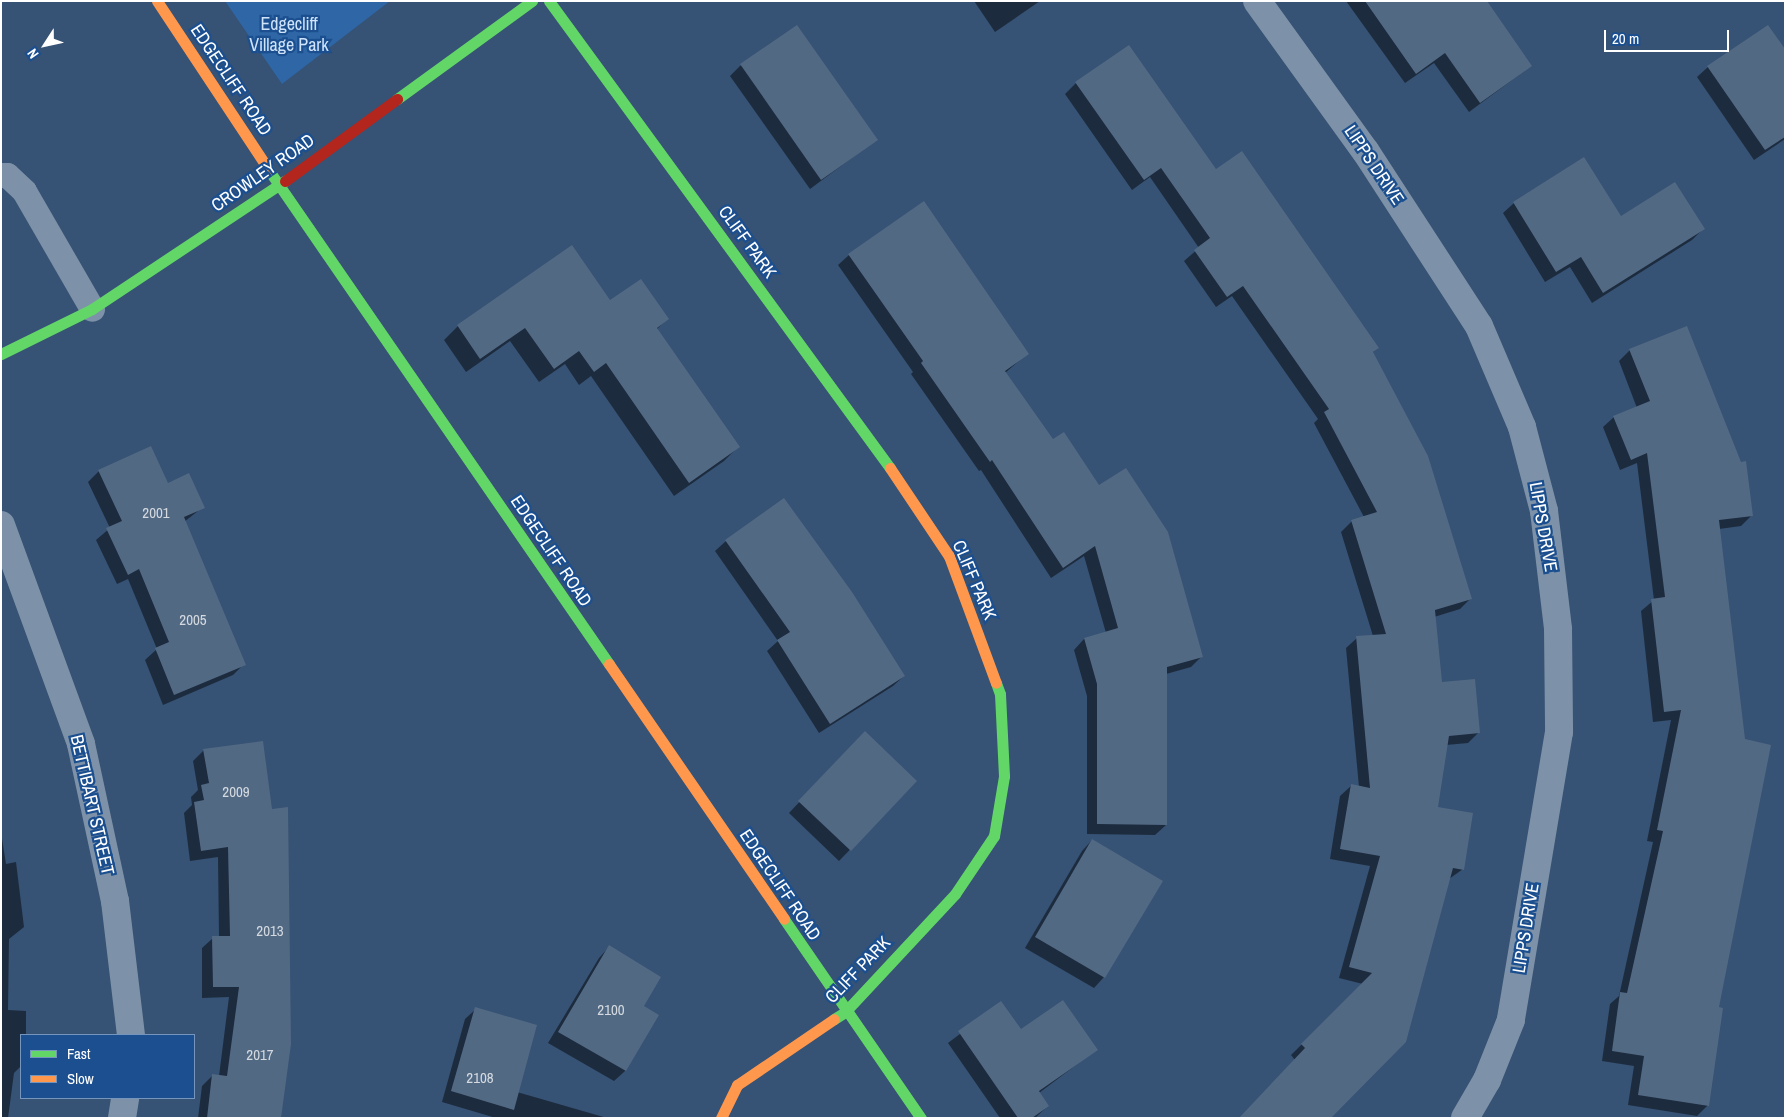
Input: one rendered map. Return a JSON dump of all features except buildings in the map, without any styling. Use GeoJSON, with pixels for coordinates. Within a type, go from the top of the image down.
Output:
{"type":"FeatureCollection","features":[{"type":"Feature","properties":{"kind":"street","name":"EDGECLIFF ROAD"},"geometry":{"type":"LineString","coordinates":[[157,1],[279,185],[845,1012],[921,1118]]}},
{"type":"Feature","properties":{"kind":"street","name":"CROWLEY ROAD"},"geometry":{"type":"LineString","coordinates":[[1,354],[92,309],[279,185],[532,1]]}},
{"type":"Feature","properties":{"kind":"street","name":"CLIFF PARK"},"geometry":{"type":"LineString","coordinates":[[549,1],[874,444],[948,556],[1000,694],[1004,776],[994,836],[955,894],[845,1012],[737,1085],[721,1118]]}},
{"type":"Feature","properties":{"kind":"street","name":"LIPPS DRIVE"},"geometry":{"type":"LineString","coordinates":[[1257,1],[1366,152],[1479,326],[1522,427],[1544,511],[1558,629],[1559,732],[1511,1020],[1471,1116]]}},
{"type":"Feature","properties":{"kind":"street","name":"BETTIBART STREET"},"geometry":{"type":"LineString","coordinates":[[1,525],[81,744],[115,901],[131,1034]]}},
{"type":"Feature","properties":{"kind":"street"},"geometry":{"type":"LineString","coordinates":[[122,1118],[125,1099]]}},
{"type":"Feature","properties":{"kind":"lane"},"geometry":{"type":"LineString","coordinates":[[1,175],[7,175],[24,191],[92,309]]}},
{"type":"Feature","properties":{"kind":"green space","name":"Edgecliff Village Park"},"geometry":{"type":"Polygon","coordinates":[[[225,1],[390,1],[282,84],[225,1]]]}},
{"type":"Feature","properties":{"kind":"traffic: fast"},"geometry":{"type":"LineString","coordinates":[[397,99],[532,1]]}},
{"type":"Feature","properties":{"kind":"traffic: fast"},"geometry":{"type":"LineString","coordinates":[[549,1],[890,468]]}},
{"type":"Feature","properties":{"kind":"traffic: fast"},"geometry":{"type":"LineString","coordinates":[[268,169],[609,664]]}},
{"type":"Feature","properties":{"kind":"traffic: fast"},"geometry":{"type":"LineString","coordinates":[[1,354],[92,309],[285,181]]}},
{"type":"Feature","properties":{"kind":"traffic: fast"},"geometry":{"type":"LineString","coordinates":[[834,1019],[845,1012],[955,894],[994,836],[1004,776],[1000,694],[996,683]]}},
{"type":"Feature","properties":{"kind":"traffic: fast"},"geometry":{"type":"LineString","coordinates":[[784,919],[921,1118]]}},
{"type":"Feature","properties":{"kind":"traffic: slow"},"geometry":{"type":"LineString","coordinates":[[157,1],[268,169]]}},
{"type":"Feature","properties":{"kind":"traffic: slow"},"geometry":{"type":"LineString","coordinates":[[890,468],[949,556],[996,683]]}},
{"type":"Feature","properties":{"kind":"traffic: slow"},"geometry":{"type":"LineString","coordinates":[[609,664],[784,919]]}},
{"type":"Feature","properties":{"kind":"traffic: slow"},"geometry":{"type":"LineString","coordinates":[[721,1118],[737,1085],[834,1019]]}},
{"type":"Feature","properties":{"kind":"traffic: jam"},"geometry":{"type":"LineString","coordinates":[[285,181],[397,99]]}}]}
